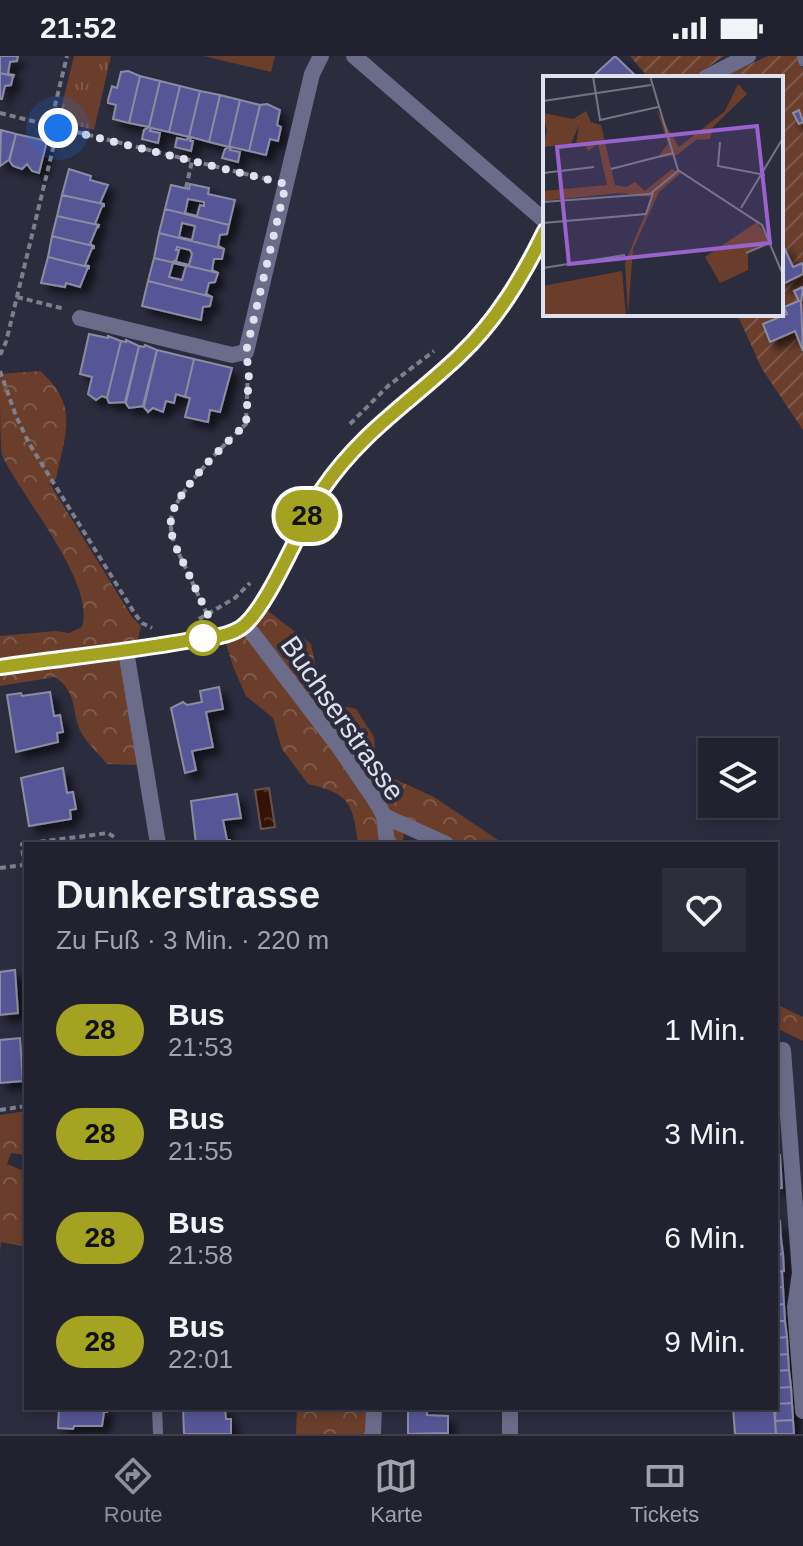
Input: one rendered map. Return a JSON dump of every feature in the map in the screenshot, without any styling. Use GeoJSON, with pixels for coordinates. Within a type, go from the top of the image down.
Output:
{"type":"FeatureCollection","features":[{"type":"Feature","properties":{"kind":"street"},"geometry":{"type":"LineString","coordinates":[[80,318],[232,355],[246,352],[312,74],[321,56]]}},
{"type":"Feature","properties":{"kind":"street"},"geometry":{"type":"LineString","coordinates":[[354,56],[543,219]]}},
{"type":"Feature","properties":{"kind":"street"},"geometry":{"type":"LineString","coordinates":[[709,76],[748,56]]}},
{"type":"Feature","properties":{"kind":"street"},"geometry":{"type":"LineString","coordinates":[[0,667],[126,651],[233,632],[246,625],[262,604],[308,513],[338,469],[382,421],[479,336],[510,296],[543,235]]}},
{"type":"Feature","properties":{"kind":"street","name":"Buchserstrasse"},"geometry":{"type":"LineString","coordinates":[[246,625],[339,747],[384,816],[387,842]]}},
{"type":"Feature","properties":{"kind":"street"},"geometry":{"type":"LineString","coordinates":[[126,651],[158,842]]}},
{"type":"Feature","properties":{"kind":"street"},"geometry":{"type":"LineString","coordinates":[[384,816],[442,842]]}},
{"type":"Feature","properties":{"kind":"street"},"geometry":{"type":"LineString","coordinates":[[783,1050],[800,1273],[795,1307],[803,1411]]}},
{"type":"Feature","properties":{"kind":"street"},"geometry":{"type":"LineString","coordinates":[[373,1434],[374,1410]]}},
{"type":"Feature","properties":{"kind":"street"},"geometry":{"type":"LineString","coordinates":[[510,1410],[510,1434]]}},
{"type":"Feature","properties":{"kind":"lane"},"geometry":{"type":"LineString","coordinates":[[157,1410],[158,1434]]}},
{"type":"Feature","properties":{"kind":"path"},"geometry":{"type":"LineString","coordinates":[[50,126],[67,56]]}},
{"type":"Feature","properties":{"kind":"path"},"geometry":{"type":"LineString","coordinates":[[0,113],[286,184]]}},
{"type":"Feature","properties":{"kind":"path"},"geometry":{"type":"LineString","coordinates":[[0,355],[5,347],[58,128]]}},
{"type":"Feature","properties":{"kind":"path"},"geometry":{"type":"LineString","coordinates":[[186,188],[192,161]]}},
{"type":"Feature","properties":{"kind":"path"},"geometry":{"type":"LineString","coordinates":[[17,297],[76,312],[80,318]]}},
{"type":"Feature","properties":{"kind":"path"},"geometry":{"type":"LineString","coordinates":[[208,615],[174,543],[171,521],[182,495],[219,449],[246,424],[249,373],[246,352]]}},
{"type":"Feature","properties":{"kind":"path"},"geometry":{"type":"LineString","coordinates":[[0,371],[30,445],[135,614],[142,623],[153,628]]}},
{"type":"Feature","properties":{"kind":"path"},"geometry":{"type":"LineString","coordinates":[[38,842],[108,833],[114,837],[115,842]]}},
{"type":"Feature","properties":{"kind":"path"},"geometry":{"type":"LineString","coordinates":[[24,844],[24,872]]}},
{"type":"Feature","properties":{"kind":"path"},"geometry":{"type":"LineString","coordinates":[[0,868],[23,865]]}},
{"type":"Feature","properties":{"kind":"path"},"geometry":{"type":"LineString","coordinates":[[0,1110],[24,1106]]}},
{"type":"Feature","properties":{"kind":"green space"},"geometry":{"type":"Polygon","coordinates":[[[74,56],[111,56],[94,130],[58,121],[74,56]]]}},
{"type":"Feature","properties":{"kind":"green space"},"geometry":{"type":"Polygon","coordinates":[[[203,56],[275,56],[271,72],[203,56]]]}},
{"type":"Feature","properties":{"kind":"green space"},"geometry":{"type":"Polygon","coordinates":[[[630,56],[725,56],[694,76],[647,76],[630,56]]]}},
{"type":"Feature","properties":{"kind":"green space"},"geometry":{"type":"Polygon","coordinates":[[[768,56],[799,56],[803,70],[803,430],[762,369],[738,316],[783,316],[783,76],[725,76],[768,56]]]}},
{"type":"Feature","properties":{"kind":"green space"},"geometry":{"type":"Polygon","coordinates":[[[40,371],[53,384],[65,408],[65,434],[56,479],[50,484],[132,617],[141,626],[136,646],[123,649],[142,765],[107,764],[82,734],[68,690],[55,677],[0,686],[0,636],[56,631],[69,633],[82,627],[83,608],[68,564],[2,455],[0,374],[40,371]]]}},
{"type":"Feature","properties":{"kind":"green space"},"geometry":{"type":"Polygon","coordinates":[[[264,608],[311,644],[317,674],[334,704],[356,709],[374,737],[377,771],[434,797],[501,842],[450,842],[405,819],[403,842],[358,842],[347,802],[333,792],[308,784],[282,749],[273,718],[246,696],[224,638],[264,608]]]}},
{"type":"Feature","properties":{"kind":"green space"},"geometry":{"type":"Polygon","coordinates":[[[778,1005],[803,1017],[803,1041],[778,1029],[778,1005]]]}},
{"type":"Feature","properties":{"kind":"green space"},"geometry":{"type":"Polygon","coordinates":[[[24,1111],[24,1155],[11,1153],[7,1164],[24,1171],[24,1247],[1,1242],[0,1252],[0,1115],[24,1111]]]}},
{"type":"Feature","properties":{"kind":"green space"},"geometry":{"type":"Polygon","coordinates":[[[297,1410],[367,1410],[367,1434],[296,1434],[297,1410]]]}},
{"type":"Feature","properties":{"kind":"water"},"geometry":{"type":"Polygon","coordinates":[[[269,788],[275,827],[261,829],[255,790],[269,788]]]}},
{"type":"Feature","properties":{"kind":"building"},"geometry":{"type":"Polygon","coordinates":[[[0,56],[18,56],[17,61],[10,62],[8,74],[14,75],[13,78],[0,73],[0,56]]]}},
{"type":"Feature","properties":{"kind":"building"},"geometry":{"type":"Polygon","coordinates":[[[615,56],[636,76],[593,76],[615,56]]]}},
{"type":"Feature","properties":{"kind":"building"},"geometry":{"type":"Polygon","coordinates":[[[128,71],[140,76],[129,123],[113,119],[116,105],[108,103],[112,86],[117,88],[121,72],[128,71]]]}},
{"type":"Feature","properties":{"kind":"building"},"geometry":{"type":"Polygon","coordinates":[[[0,73],[13,76],[11,85],[5,86],[2,99],[0,99],[0,73]]]}},
{"type":"Feature","properties":{"kind":"building"},"geometry":{"type":"Polygon","coordinates":[[[140,76],[160,81],[149,127],[129,123],[140,76]]]}},
{"type":"Feature","properties":{"kind":"building"},"geometry":{"type":"Polygon","coordinates":[[[160,81],[180,86],[169,132],[151,128],[150,131],[160,133],[158,143],[142,139],[144,130],[149,127],[160,81]]]}},
{"type":"Feature","properties":{"kind":"building"},"geometry":{"type":"Polygon","coordinates":[[[180,86],[200,91],[189,137],[169,132],[180,86]]]}},
{"type":"Feature","properties":{"kind":"building"},"geometry":{"type":"Polygon","coordinates":[[[200,91],[220,95],[209,142],[191,137],[191,151],[175,147],[177,138],[187,140],[189,137],[200,91]]]}},
{"type":"Feature","properties":{"kind":"building"},"geometry":{"type":"Polygon","coordinates":[[[220,95],[240,100],[229,147],[209,142],[220,95]]]}},
{"type":"Feature","properties":{"kind":"building"},"geometry":{"type":"Polygon","coordinates":[[[240,100],[260,105],[249,151],[231,147],[230,150],[240,152],[238,162],[222,158],[229,147],[240,100]]]}},
{"type":"Feature","properties":{"kind":"building"},"geometry":{"type":"Polygon","coordinates":[[[267,104],[280,110],[277,125],[281,127],[278,141],[270,139],[266,155],[249,151],[260,105],[267,104]]]}},
{"type":"Feature","properties":{"kind":"building"},"geometry":{"type":"Polygon","coordinates":[[[799,110],[803,122],[799,124],[793,113],[799,110]]]}},
{"type":"Feature","properties":{"kind":"building"},"geometry":{"type":"Polygon","coordinates":[[[1,130],[16,134],[10,159],[0,166],[1,130]]]}},
{"type":"Feature","properties":{"kind":"building"},"geometry":{"type":"Polygon","coordinates":[[[16,134],[47,141],[39,173],[32,171],[27,164],[22,169],[13,166],[9,160],[16,134]]]}},
{"type":"Feature","properties":{"kind":"building"},"geometry":{"type":"Polygon","coordinates":[[[69,169],[108,185],[100,203],[104,204],[104,207],[103,204],[62,195],[69,169]]]}},
{"type":"Feature","properties":{"kind":"building"},"geometry":{"type":"Polygon","coordinates":[[[190,184],[209,188],[208,194],[235,200],[229,225],[165,209],[171,185],[189,189],[190,184]],[[188,199],[185,213],[197,216],[204,202],[188,199]]]}},
{"type":"Feature","properties":{"kind":"building"},"geometry":{"type":"Polygon","coordinates":[[[62,195],[103,204],[95,224],[99,225],[98,228],[98,225],[57,216],[62,195]]]}},
{"type":"Feature","properties":{"kind":"building"},"geometry":{"type":"Polygon","coordinates":[[[165,209],[229,225],[227,234],[220,235],[218,246],[224,249],[159,233],[165,209]],[[182,223],[179,237],[192,240],[195,226],[182,223]]]}},
{"type":"Feature","properties":{"kind":"building"},"geometry":{"type":"Polygon","coordinates":[[[57,216],[98,225],[90,244],[94,246],[94,249],[93,246],[52,236],[57,216]]]}},
{"type":"Feature","properties":{"kind":"building"},"geometry":{"type":"Polygon","coordinates":[[[159,233],[224,249],[222,259],[214,259],[212,270],[218,273],[154,258],[159,233]],[[177,247],[176,261],[173,261],[189,265],[190,250],[177,247]]]}},
{"type":"Feature","properties":{"kind":"building"},"geometry":{"type":"Polygon","coordinates":[[[52,236],[93,246],[85,265],[89,269],[48,257],[52,236]]]}},
{"type":"Feature","properties":{"kind":"building"},"geometry":{"type":"Polygon","coordinates":[[[783,245],[793,267],[803,263],[803,274],[783,284],[783,245]]]}},
{"type":"Feature","properties":{"kind":"building"},"geometry":{"type":"Polygon","coordinates":[[[48,257],[88,267],[80,287],[66,283],[65,287],[41,283],[48,257]]]}},
{"type":"Feature","properties":{"kind":"building"},"geometry":{"type":"Polygon","coordinates":[[[154,258],[218,273],[215,282],[209,283],[206,294],[212,297],[148,281],[154,258]],[[173,263],[169,277],[182,280],[186,266],[173,263]]]}},
{"type":"Feature","properties":{"kind":"building"},"geometry":{"type":"Polygon","coordinates":[[[148,281],[212,297],[210,306],[203,307],[201,320],[142,306],[148,281]]]}},
{"type":"Feature","properties":{"kind":"building"},"geometry":{"type":"Polygon","coordinates":[[[803,287],[803,351],[795,331],[770,342],[763,324],[787,314],[784,307],[799,301],[794,291],[803,287]]]}},
{"type":"Feature","properties":{"kind":"building"},"geometry":{"type":"Polygon","coordinates":[[[89,334],[121,341],[107,398],[102,396],[96,400],[88,394],[92,377],[80,374],[89,334]]]}},
{"type":"Feature","properties":{"kind":"building"},"geometry":{"type":"Polygon","coordinates":[[[121,341],[139,346],[126,402],[109,403],[107,398],[121,341]]]}},
{"type":"Feature","properties":{"kind":"building"},"geometry":{"type":"Polygon","coordinates":[[[139,346],[157,350],[144,406],[129,408],[125,402],[139,346]]]}},
{"type":"Feature","properties":{"kind":"building"},"geometry":{"type":"Polygon","coordinates":[[[157,350],[194,359],[185,397],[176,394],[174,403],[166,401],[163,412],[153,408],[148,412],[143,406],[157,350]]]}},
{"type":"Feature","properties":{"kind":"building"},"geometry":{"type":"Polygon","coordinates":[[[194,359],[232,368],[220,412],[210,410],[208,422],[185,417],[190,398],[185,397],[194,359]]]}},
{"type":"Feature","properties":{"kind":"building"},"geometry":{"type":"Polygon","coordinates":[[[219,687],[223,709],[206,712],[213,747],[192,751],[196,770],[185,773],[171,708],[183,702],[187,705],[202,702],[200,691],[219,687]]]}},
{"type":"Feature","properties":{"kind":"building"},"geometry":{"type":"Polygon","coordinates":[[[50,692],[54,716],[60,715],[63,732],[57,733],[58,742],[16,752],[7,695],[50,692]]]}},
{"type":"Feature","properties":{"kind":"building"},"geometry":{"type":"Polygon","coordinates":[[[63,768],[67,793],[73,792],[76,809],[70,810],[71,819],[29,826],[21,778],[63,768]]]}},
{"type":"Feature","properties":{"kind":"building"},"geometry":{"type":"Polygon","coordinates":[[[237,794],[241,818],[223,820],[230,842],[196,842],[191,801],[237,794]]]}},
{"type":"Feature","properties":{"kind":"building"},"geometry":{"type":"Polygon","coordinates":[[[15,970],[18,1013],[0,1015],[0,972],[15,970]]]}},
{"type":"Feature","properties":{"kind":"building"},"geometry":{"type":"Polygon","coordinates":[[[20,1038],[23,1081],[0,1083],[0,1040],[20,1038]]]}},
{"type":"Feature","properties":{"kind":"building"},"geometry":{"type":"Polygon","coordinates":[[[778,1155],[780,1155],[781,1171],[778,1172],[778,1155]]]}},
{"type":"Feature","properties":{"kind":"building"},"geometry":{"type":"Polygon","coordinates":[[[781,1171],[782,1188],[778,1189],[778,1172],[781,1171]]]}},
{"type":"Feature","properties":{"kind":"building"},"geometry":{"type":"Polygon","coordinates":[[[780,1221],[781,1238],[778,1238],[780,1221]]]}},
{"type":"Feature","properties":{"kind":"building"},"geometry":{"type":"Polygon","coordinates":[[[778,1238],[781,1238],[783,1254],[778,1255],[778,1238]]]}},
{"type":"Feature","properties":{"kind":"building"},"geometry":{"type":"Polygon","coordinates":[[[783,1254],[784,1271],[778,1272],[778,1255],[783,1254]]]}},
{"type":"Feature","properties":{"kind":"building"},"geometry":{"type":"Polygon","coordinates":[[[782,1271],[783,1287],[778,1288],[778,1272],[782,1271]]]}},
{"type":"Feature","properties":{"kind":"building"},"geometry":{"type":"Polygon","coordinates":[[[783,1287],[784,1304],[778,1305],[778,1288],[783,1287]]]}},
{"type":"Feature","properties":{"kind":"building"},"geometry":{"type":"Polygon","coordinates":[[[784,1304],[785,1321],[778,1321],[778,1305],[784,1304]]]}},
{"type":"Feature","properties":{"kind":"building"},"geometry":{"type":"Polygon","coordinates":[[[778,1321],[785,1321],[787,1337],[778,1338],[778,1321]]]}},
{"type":"Feature","properties":{"kind":"building"},"geometry":{"type":"Polygon","coordinates":[[[787,1337],[788,1354],[778,1355],[778,1338],[787,1337]]]}},
{"type":"Feature","properties":{"kind":"building"},"geometry":{"type":"Polygon","coordinates":[[[788,1354],[789,1370],[778,1371],[778,1355],[788,1354]]]}},
{"type":"Feature","properties":{"kind":"building"},"geometry":{"type":"Polygon","coordinates":[[[789,1370],[791,1387],[778,1388],[778,1371],[789,1370]]]}},
{"type":"Feature","properties":{"kind":"building"},"geometry":{"type":"Polygon","coordinates":[[[791,1387],[792,1403],[778,1404],[778,1388],[791,1387]]]}},
{"type":"Feature","properties":{"kind":"building"},"geometry":{"type":"Polygon","coordinates":[[[792,1403],[793,1420],[775,1421],[778,1404],[792,1403]]]}},
{"type":"Feature","properties":{"kind":"building"},"geometry":{"type":"Polygon","coordinates":[[[59,1410],[107,1410],[102,1426],[58,1428],[59,1410]]]}},
{"type":"Feature","properties":{"kind":"building"},"geometry":{"type":"Polygon","coordinates":[[[183,1410],[225,1410],[226,1419],[231,1419],[231,1434],[184,1434],[183,1410]]]}},
{"type":"Feature","properties":{"kind":"building"},"geometry":{"type":"Polygon","coordinates":[[[408,1410],[427,1410],[427,1415],[448,1416],[448,1433],[408,1434],[408,1410]]]}},
{"type":"Feature","properties":{"kind":"building"},"geometry":{"type":"Polygon","coordinates":[[[733,1410],[774,1410],[776,1434],[735,1434],[733,1410]]]}},
{"type":"Feature","properties":{"kind":"building"},"geometry":{"type":"Polygon","coordinates":[[[793,1420],[794,1434],[776,1434],[775,1421],[793,1420]]]}},
{"type":"Feature","properties":{"kind":"bus line","name":"28"},"geometry":{"type":"LineString","coordinates":[[0,667],[160,646],[233,632],[246,625],[262,604],[308,513],[338,469],[382,421],[479,336],[510,296],[543,235]]}},
{"type":"Feature","properties":{"kind":"route"},"geometry":{"type":"LineString","coordinates":[[58,128],[286,184],[246,352],[249,373],[246,424],[219,449],[182,495],[172,513],[174,543],[208,615],[203,638]]}}]}
